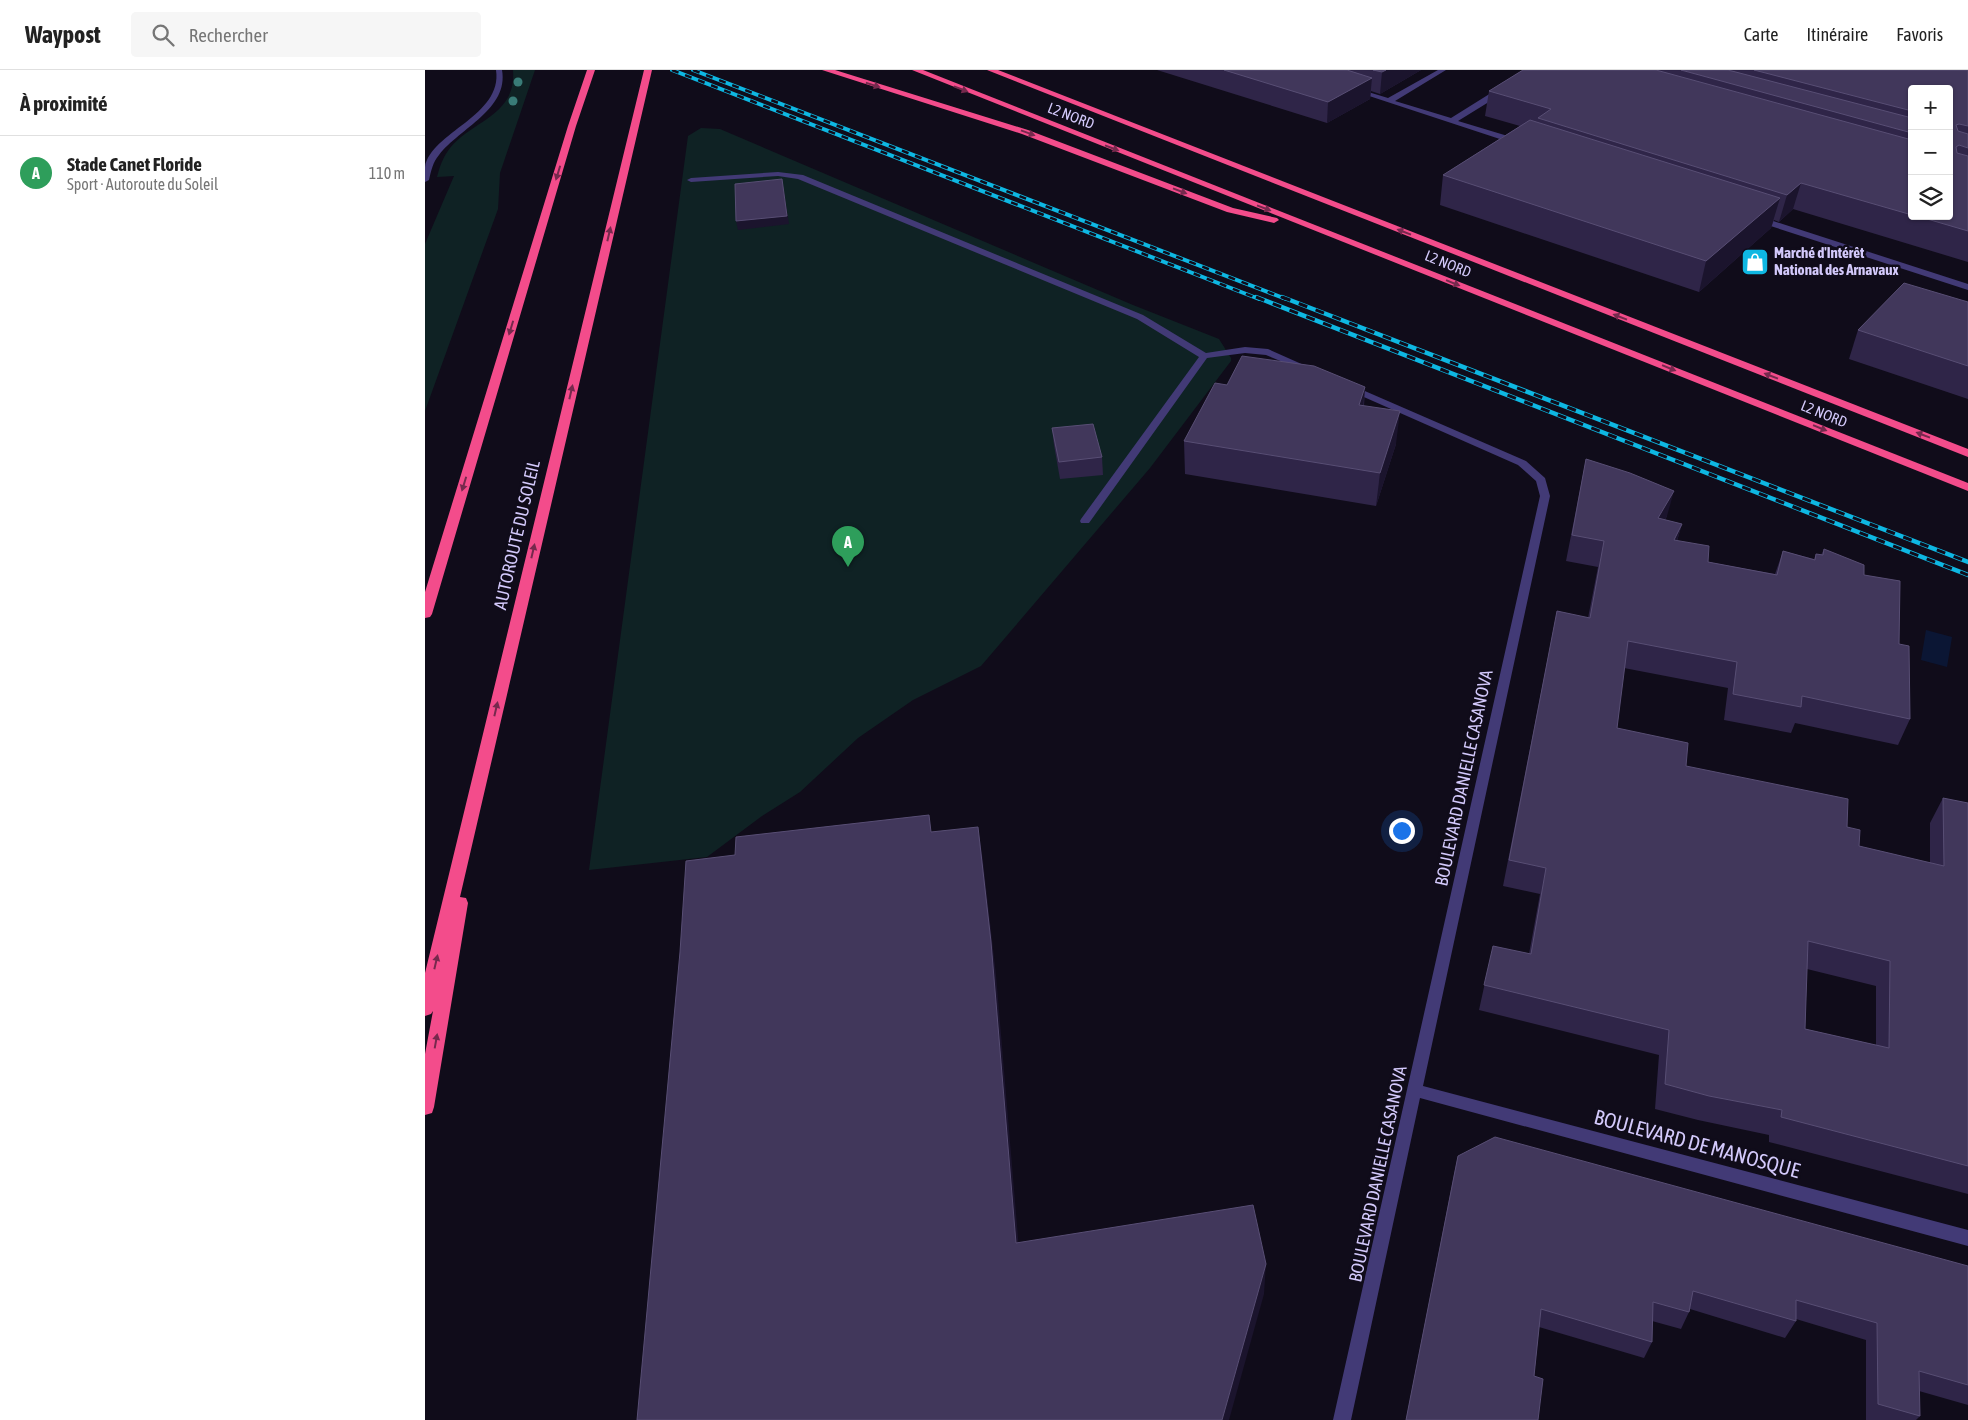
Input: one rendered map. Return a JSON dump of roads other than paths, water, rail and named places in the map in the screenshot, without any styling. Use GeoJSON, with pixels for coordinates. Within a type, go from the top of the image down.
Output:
{"type":"FeatureCollection","features":[{"type":"Feature","properties":{"kind":"highway"},"geometry":{"type":"LineString","coordinates":[[572,126],[581,70]]}},
{"type":"Feature","properties":{"kind":"highway"},"geometry":{"type":"LineString","coordinates":[[425,614],[572,126],[591,70]]}},
{"type":"Feature","properties":{"kind":"highway","name":"AUTOROUTE DU SOLEIL"},"geometry":{"type":"LineString","coordinates":[[425,1009],[648,70]]}},
{"type":"Feature","properties":{"kind":"highway"},"geometry":{"type":"LineString","coordinates":[[826,70],[1025,132],[1230,210],[1327,232]]}},
{"type":"Feature","properties":{"kind":"highway","name":"L2 NORD"},"geometry":{"type":"LineString","coordinates":[[916,70],[1968,487]]}},
{"type":"Feature","properties":{"kind":"highway","name":"L2 NORD"},"geometry":{"type":"LineString","coordinates":[[991,70],[1968,453]]}},
{"type":"Feature","properties":{"kind":"highway"},"geometry":{"type":"LineString","coordinates":[[425,1107],[484,756]]}},
{"type":"Feature","properties":{"kind":"street"},"geometry":{"type":"LineString","coordinates":[[425,180],[431,162],[440,149],[496,96],[501,82],[499,70]]}},
{"type":"Feature","properties":{"kind":"street"},"geometry":{"type":"LineString","coordinates":[[1389,101],[1443,70]]}},
{"type":"Feature","properties":{"kind":"street"},"geometry":{"type":"LineString","coordinates":[[1451,121],[1509,85]]}},
{"type":"Feature","properties":{"kind":"street"},"geometry":{"type":"LineString","coordinates":[[1344,87],[1527,145]]}},
{"type":"Feature","properties":{"kind":"street"},"geometry":{"type":"LineString","coordinates":[[691,180],[778,174],[800,177],[1140,317],[1204,356],[1245,350],[1268,352],[1322,376]]}},
{"type":"Feature","properties":{"kind":"street"},"geometry":{"type":"LineString","coordinates":[[1752,217],[1968,286]]}},
{"type":"Feature","properties":{"kind":"street"},"geometry":{"type":"LineString","coordinates":[[1085,521],[1204,356]]}},
{"type":"Feature","properties":{"kind":"street","name":"BOULEVARD DANIELLE CASANOVA"},"geometry":{"type":"LineString","coordinates":[[1341,384],[1523,463],[1541,480],[1545,496],[1342,1420]]}},
{"type":"Feature","properties":{"kind":"street","name":"BOULEVARD DE MANOSQUE"},"geometry":{"type":"LineString","coordinates":[[1415,1090],[1968,1238]]}},
{"type":"Feature","properties":{"kind":"water"},"geometry":{"type":"Polygon","coordinates":[[[1926,630],[1952,637],[1947,667],[1921,660],[1926,630]]]}},
{"type":"Feature","properties":{"kind":"railway"},"geometry":{"type":"LineString","coordinates":[[672,70],[1259,299]]}},
{"type":"Feature","properties":{"kind":"railway"},"geometry":{"type":"LineString","coordinates":[[693,70],[1286,299]]}},
{"type":"Feature","properties":{"kind":"railway"},"geometry":{"type":"LineString","coordinates":[[1256,297],[1968,575]]}},
{"type":"Feature","properties":{"kind":"railway"},"geometry":{"type":"LineString","coordinates":[[1282,297],[1968,562]]}},
{"type":"Feature","properties":{"kind":"place","name":"Marché d'Intérêt National des Arnavaux"},"geometry":{"type":"Point","coordinates":[1755,262]}},
{"type":"Feature","properties":{"kind":"place","name":"Stade Canet Floride"},"geometry":{"type":"Point","coordinates":[848,567]}}]}
